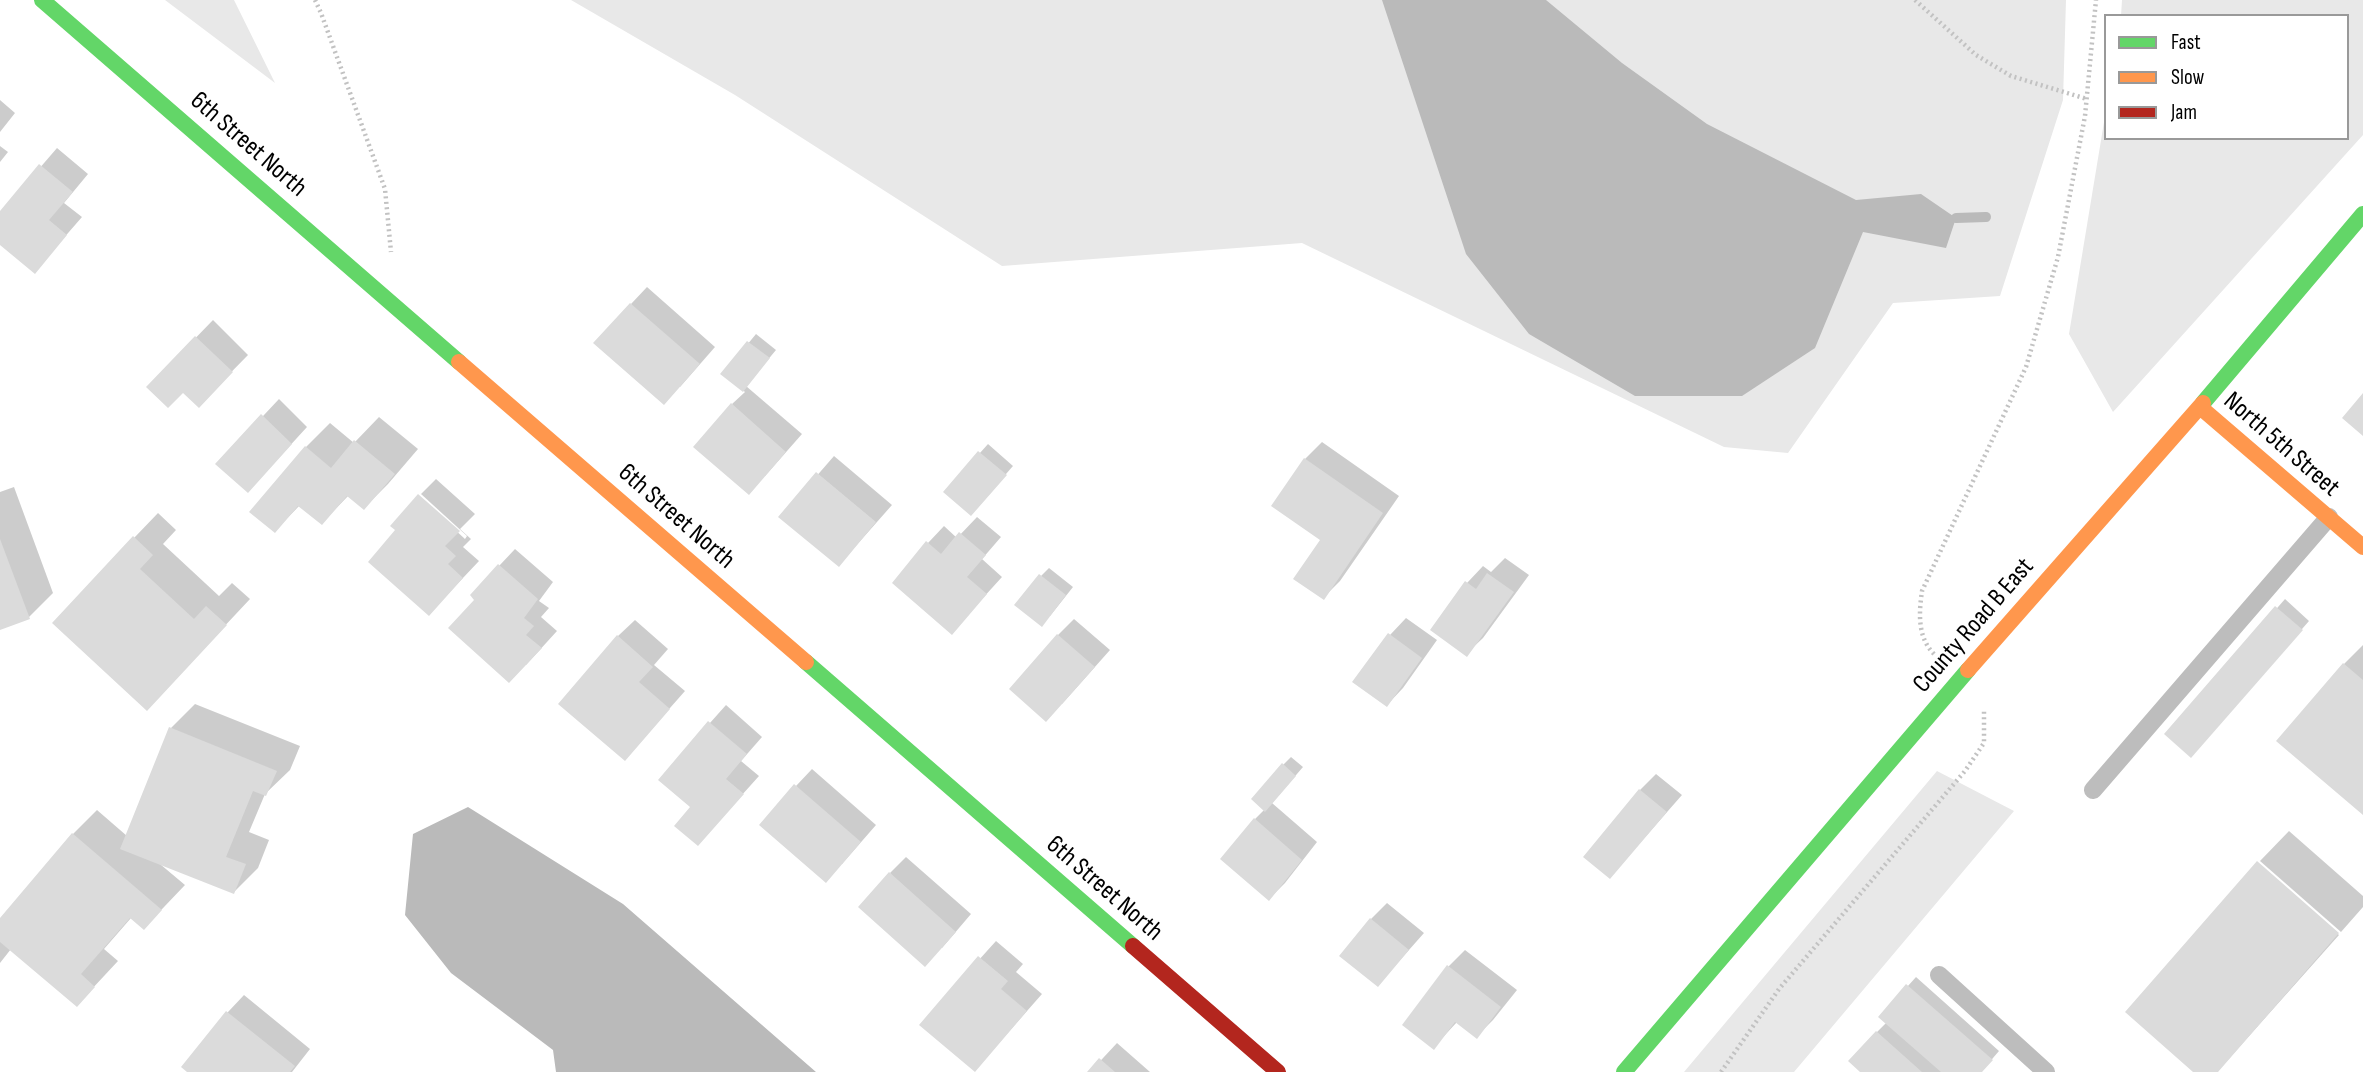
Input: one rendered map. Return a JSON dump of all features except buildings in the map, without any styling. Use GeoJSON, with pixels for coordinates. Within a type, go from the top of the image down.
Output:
{"type":"FeatureCollection","features":[{"type":"Feature","properties":{"kind":"street","name":"6th Street North"},"geometry":{"type":"LineString","coordinates":[[42,0],[1278,1072]]}},
{"type":"Feature","properties":{"kind":"street","name":"County Road B East"},"geometry":{"type":"LineString","coordinates":[[1624,1072],[1959,680],[2200,407],[2363,214]]}},
{"type":"Feature","properties":{"kind":"street","name":"North 5th Street"},"geometry":{"type":"LineString","coordinates":[[2200,407],[2363,547]]}},
{"type":"Feature","properties":{"kind":"lane"},"geometry":{"type":"LineString","coordinates":[[2348,232],[2363,245]]}},
{"type":"Feature","properties":{"kind":"lane"},"geometry":{"type":"LineString","coordinates":[[2093,790],[2329,517]]}},
{"type":"Feature","properties":{"kind":"lane"},"geometry":{"type":"LineString","coordinates":[[1939,975],[2046,1072]]}},
{"type":"Feature","properties":{"kind":"path"},"geometry":{"type":"LineString","coordinates":[[314,0],[321,12],[385,189],[391,254]]}},
{"type":"Feature","properties":{"kind":"path"},"geometry":{"type":"LineString","coordinates":[[1915,0],[1976,55],[2011,76],[2087,99]]}},
{"type":"Feature","properties":{"kind":"path"},"geometry":{"type":"LineString","coordinates":[[2058,257],[2087,99],[2096,0]]}},
{"type":"Feature","properties":{"kind":"path"},"geometry":{"type":"LineString","coordinates":[[1721,1072],[1744,1039]]}},
{"type":"Feature","properties":{"kind":"shaded area"},"geometry":{"type":"Polygon","coordinates":[[[165,0],[234,0],[275,83],[165,0]]]}},
{"type":"Feature","properties":{"kind":"shaded area"},"geometry":{"type":"Polygon","coordinates":[[[571,0],[2066,0],[2063,100],[2000,296],[1893,303],[1788,453],[1724,447],[1302,243],[1002,266],[735,95],[571,0]]]}},
{"type":"Feature","properties":{"kind":"shaded area"},"geometry":{"type":"Polygon","coordinates":[[[1382,0],[1546,0],[1622,63],[1707,124],[1856,200],[1921,194],[1956,218],[1946,248],[1863,232],[1815,348],[1742,396],[1635,396],[1529,334],[1466,254],[1382,0]]]}},
{"type":"Feature","properties":{"kind":"shaded area"},"geometry":{"type":"Polygon","coordinates":[[[2122,0],[2363,0],[2363,135],[2113,412],[2069,334],[2104,122],[2104,140],[2349,140],[2349,14],[2121,14],[2122,0]]]}},
{"type":"Feature","properties":{"kind":"shaded area"},"geometry":{"type":"Polygon","coordinates":[[[1937,771],[2014,811],[1794,1072],[1684,1072],[1937,771]]]}},
{"type":"Feature","properties":{"kind":"shaded area"},"geometry":{"type":"Polygon","coordinates":[[[468,807],[623,904],[816,1072],[556,1072],[553,1050],[451,973],[405,915],[413,834],[468,807]]]}},
{"type":"Feature","properties":{"kind":"waterway"},"geometry":{"type":"LineString","coordinates":[[1956,218],[1986,217]]}},
{"type":"Feature","properties":{"kind":"traffic: fast"},"geometry":{"type":"LineString","coordinates":[[42,0],[459,362]]}},
{"type":"Feature","properties":{"kind":"traffic: fast"},"geometry":{"type":"LineString","coordinates":[[2203,403],[2363,214]]}},
{"type":"Feature","properties":{"kind":"traffic: fast"},"geometry":{"type":"LineString","coordinates":[[806,662],[1133,946]]}},
{"type":"Feature","properties":{"kind":"traffic: fast"},"geometry":{"type":"LineString","coordinates":[[1624,1072],[1968,670]]}},
{"type":"Feature","properties":{"kind":"traffic: slow"},"geometry":{"type":"LineString","coordinates":[[459,362],[806,662]]}},
{"type":"Feature","properties":{"kind":"traffic: slow"},"geometry":{"type":"LineString","coordinates":[[1968,670],[2203,403]]}},
{"type":"Feature","properties":{"kind":"traffic: slow"},"geometry":{"type":"LineString","coordinates":[[2200,407],[2363,547]]}},
{"type":"Feature","properties":{"kind":"traffic: jam"},"geometry":{"type":"LineString","coordinates":[[1133,946],[1278,1072]]}}]}
